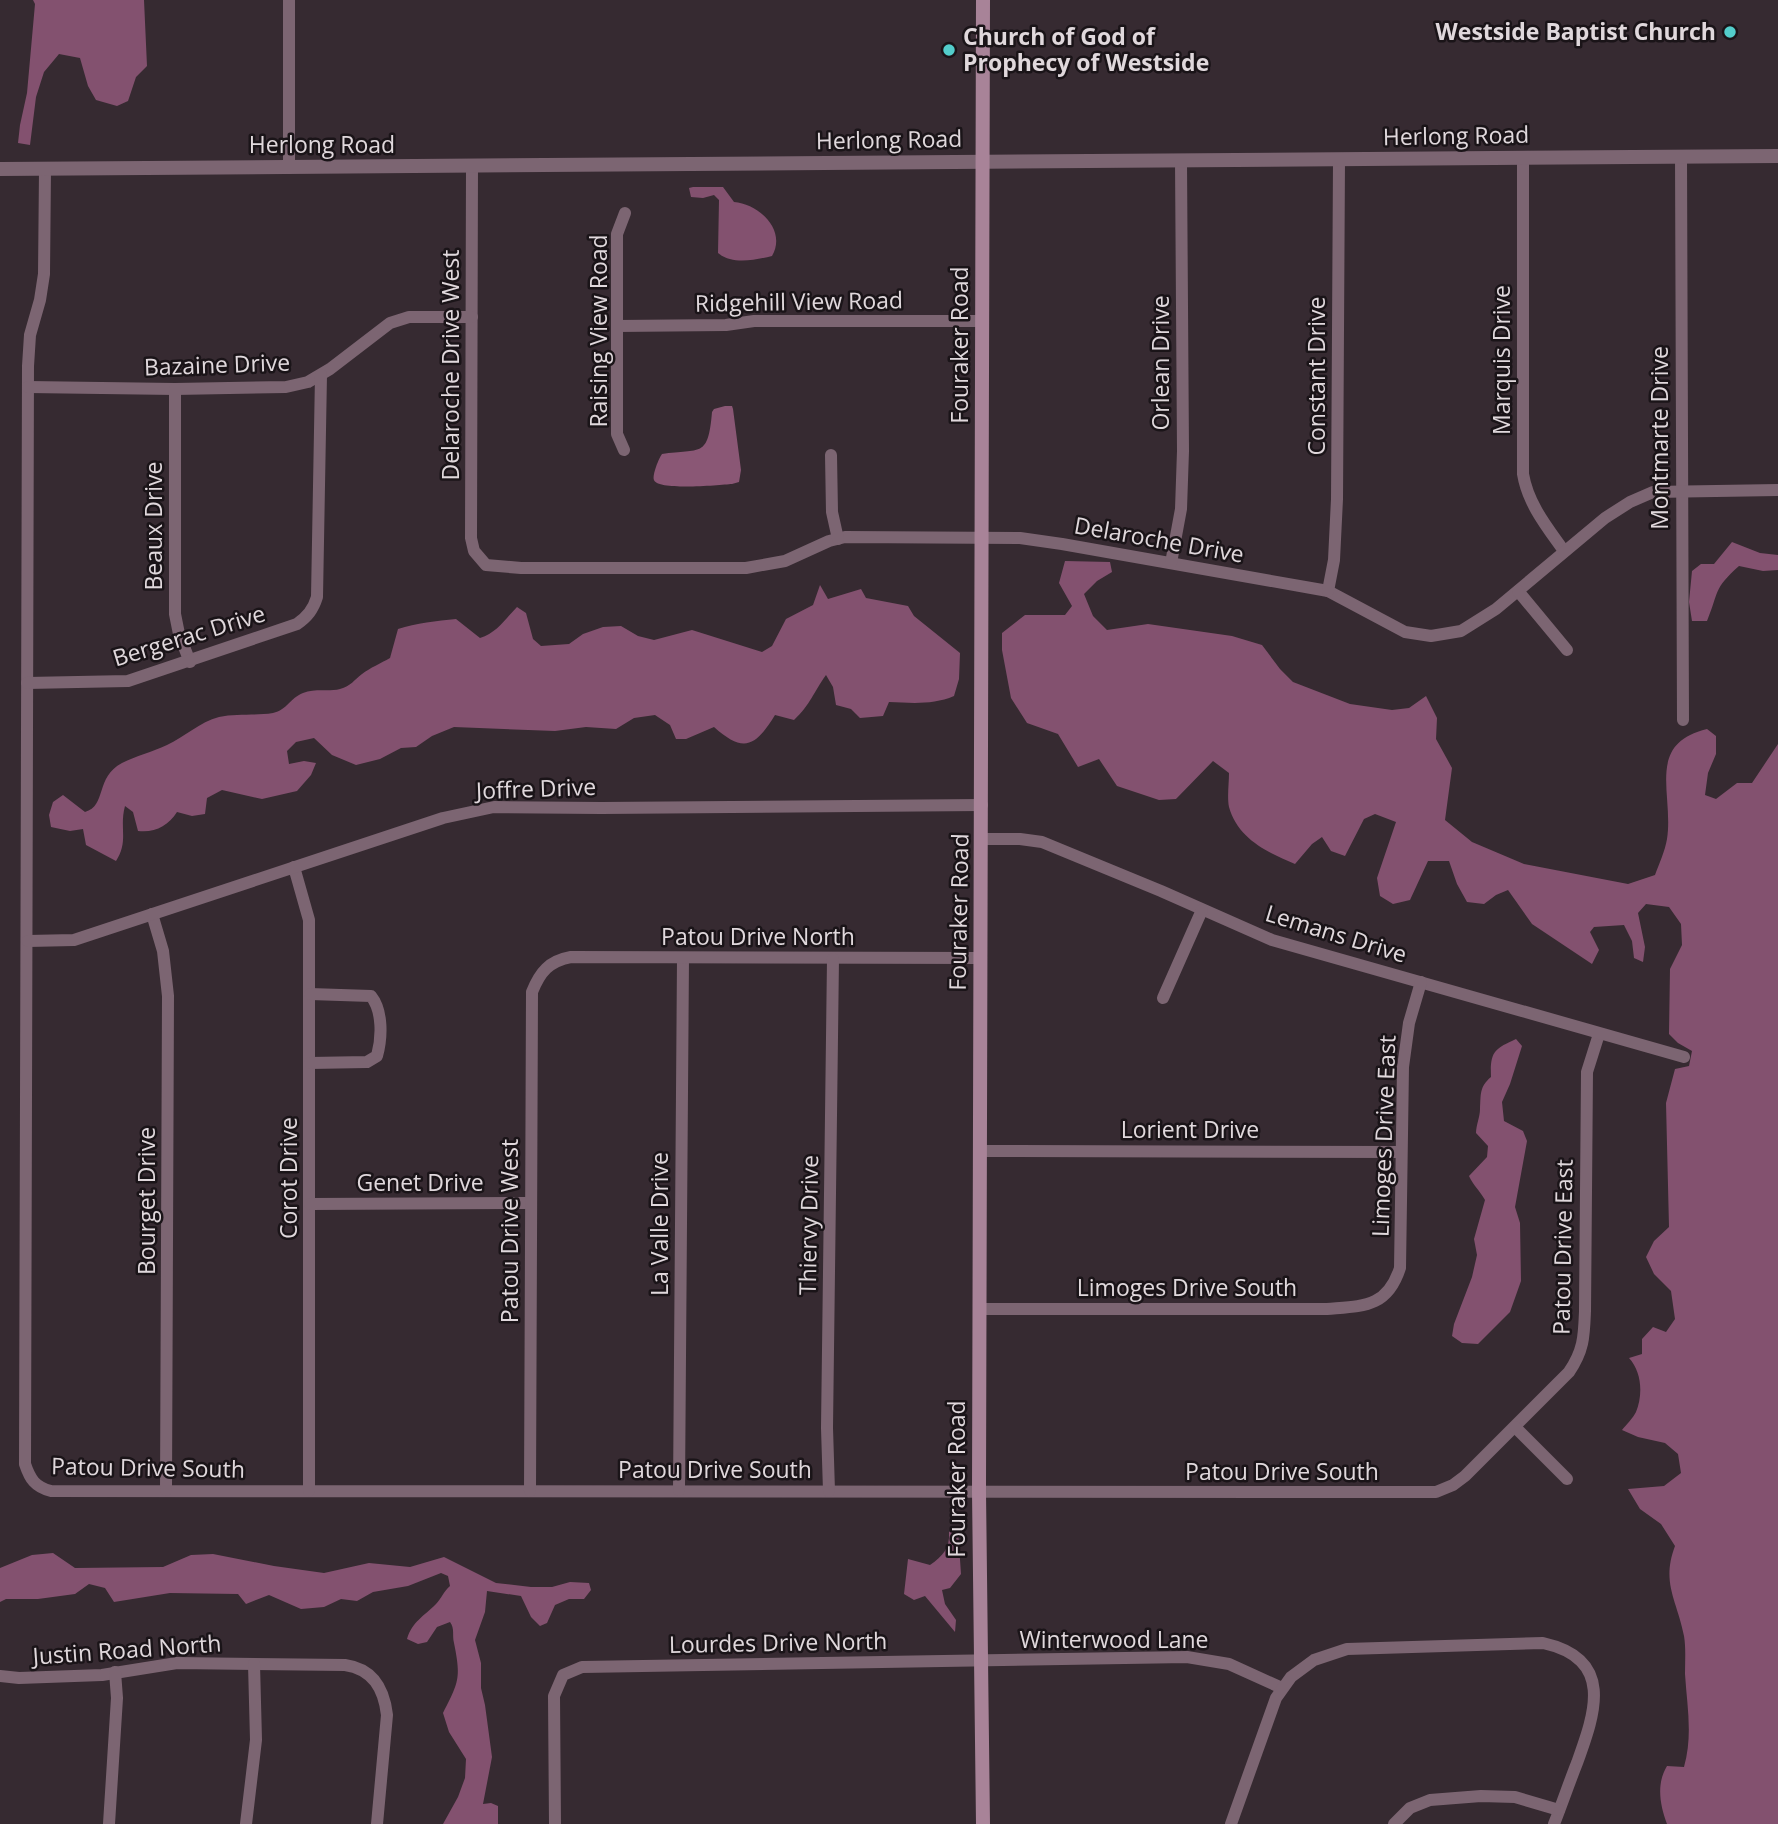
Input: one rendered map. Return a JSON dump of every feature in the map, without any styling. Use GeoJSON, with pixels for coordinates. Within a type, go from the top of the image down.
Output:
{"type":"FeatureCollection","features":[{"type":"Feature","properties":{"kind":"main road","name":"Fouraker Road"},"geometry":{"type":"LineString","coordinates":[[983,1824],[979,1492],[984,0]]}},
{"type":"Feature","properties":{"kind":"street"},"geometry":{"type":"LineString","coordinates":[[289,0],[289,168]]}},
{"type":"Feature","properties":{"kind":"street","name":"Montmarte Drive"},"geometry":{"type":"LineString","coordinates":[[1681,156],[1683,720]]}},
{"type":"Feature","properties":{"kind":"street","name":"Herlong Road"},"geometry":{"type":"LineString","coordinates":[[0,169],[1778,156]]}},
{"type":"Feature","properties":{"kind":"street","name":"Marquis Drive"},"geometry":{"type":"LineString","coordinates":[[1523,158],[1523,474],[1535,509],[1564,551]]}},
{"type":"Feature","properties":{"kind":"street","name":"Constant Drive"},"geometry":{"type":"LineString","coordinates":[[1328,591],[1334,561],[1337,499],[1339,160]]}},
{"type":"Feature","properties":{"kind":"street","name":"Orlean Drive"},"geometry":{"type":"LineString","coordinates":[[1171,563],[1181,509],[1183,451],[1181,162]]}},
{"type":"Feature","properties":{"kind":"street","name":"Delaroche Drive West"},"geometry":{"type":"LineString","coordinates":[[472,167],[471,538],[474,551],[481,561]]}},
{"type":"Feature","properties":{"kind":"street"},"geometry":{"type":"LineString","coordinates":[[28,940],[28,387],[30,335],[44,274],[45,170]]}},
{"type":"Feature","properties":{"kind":"street","name":"Raising View Road"},"geometry":{"type":"LineString","coordinates":[[624,450],[617,434],[617,234],[625,213]]}},
{"type":"Feature","properties":{"kind":"street","name":"Bazaine Drive"},"geometry":{"type":"LineString","coordinates":[[28,387],[175,389],[276,388],[298,385],[321,375],[390,323],[409,317],[472,317]]}},
{"type":"Feature","properties":{"kind":"street","name":"Ridgehill View Road"},"geometry":{"type":"LineString","coordinates":[[617,326],[726,325],[754,321],[982,321]]}},
{"type":"Feature","properties":{"kind":"street","name":"Bergerac Drive"},"geometry":{"type":"LineString","coordinates":[[27,683],[128,681],[190,662],[297,624],[306,618],[317,597],[321,375]]}},
{"type":"Feature","properties":{"kind":"street","name":"Beaux Drive"},"geometry":{"type":"LineString","coordinates":[[175,389],[175,614],[178,634],[190,662]]}},
{"type":"Feature","properties":{"kind":"street"},"geometry":{"type":"LineString","coordinates":[[831,455],[832,512],[838,539]]}},
{"type":"Feature","properties":{"kind":"street","name":"Delaroche Drive"},"geometry":{"type":"LineString","coordinates":[[481,561],[486,565],[521,569],[746,568],[785,561],[838,539],[1020,538],[1328,591],[1405,632],[1431,636],[1461,631],[1496,609],[1605,518],[1630,502],[1653,492],[1778,490]]}},
{"type":"Feature","properties":{"kind":"street"},"geometry":{"type":"LineString","coordinates":[[1518,591],[1567,650]]}},
{"type":"Feature","properties":{"kind":"street","name":"Joffre Drive"},"geometry":{"type":"LineString","coordinates":[[28,940],[74,940],[454,814],[494,807],[982,805]]}},
{"type":"Feature","properties":{"kind":"street","name":"Lemans Drive"},"geometry":{"type":"LineString","coordinates":[[982,839],[1041,842],[1272,940],[1684,1057]]}},
{"type":"Feature","properties":{"kind":"street","name":"Corot Drive"},"geometry":{"type":"LineString","coordinates":[[294,867],[309,920],[309,1491]]}},
{"type":"Feature","properties":{"kind":"street"},"geometry":{"type":"LineString","coordinates":[[1163,998],[1202,910]]}},
{"type":"Feature","properties":{"kind":"street","name":"Bourget Drive"},"geometry":{"type":"LineString","coordinates":[[152,914],[163,951],[168,996],[166,1490]]}},
{"type":"Feature","properties":{"kind":"street","name":"Patou Drive South"},"geometry":{"type":"LineString","coordinates":[[28,940],[25,1464],[29,1478],[41,1488],[51,1491],[1404,1493]]}},
{"type":"Feature","properties":{"kind":"street","name":"Patou Drive North"},"geometry":{"type":"LineString","coordinates":[[541,973],[556,961],[571,957],[981,958]]}},
{"type":"Feature","properties":{"kind":"street","name":"La Valle Drive"},"geometry":{"type":"LineString","coordinates":[[680,1490],[683,959]]}},
{"type":"Feature","properties":{"kind":"street","name":"Thiervy Drive"},"geometry":{"type":"LineString","coordinates":[[829,1491],[827,1428],[833,959]]}},
{"type":"Feature","properties":{"kind":"street","name":"Patou Drive West"},"geometry":{"type":"LineString","coordinates":[[530,1491],[533,992],[541,973]]}},
{"type":"Feature","properties":{"kind":"street","name":"Limoges Drive East"},"geometry":{"type":"LineString","coordinates":[[1388,1292],[1396,1281],[1400,1268],[1402,1067],[1409,1023],[1421,982]]}},
{"type":"Feature","properties":{"kind":"street"},"geometry":{"type":"LineString","coordinates":[[310,994],[371,996],[379,1005],[380,1044],[377,1056],[367,1062],[310,1063]]}},
{"type":"Feature","properties":{"kind":"street","name":"Patou Drive East"},"geometry":{"type":"LineString","coordinates":[[1404,1493],[1436,1492],[1453,1485],[1569,1372],[1579,1356],[1584,1341],[1587,1072],[1599,1034]]}},
{"type":"Feature","properties":{"kind":"street","name":"Lorient Drive"},"geometry":{"type":"LineString","coordinates":[[980,1151],[1401,1152]]}},
{"type":"Feature","properties":{"kind":"street","name":"Genet Drive"},"geometry":{"type":"LineString","coordinates":[[310,1204],[531,1203]]}},
{"type":"Feature","properties":{"kind":"street","name":"Limoges Drive South"},"geometry":{"type":"LineString","coordinates":[[980,1308],[1327,1309],[1367,1305],[1388,1292]]}},
{"type":"Feature","properties":{"kind":"street"},"geometry":{"type":"LineString","coordinates":[[1515,1427],[1567,1479]]}},
{"type":"Feature","properties":{"kind":"street"},"geometry":{"type":"LineString","coordinates":[[1231,1824],[1282,1688],[1291,1677],[1314,1660],[1347,1649],[1543,1643],[1569,1652],[1582,1662],[1592,1680],[1595,1701],[1592,1721],[1554,1824]]}},
{"type":"Feature","properties":{"kind":"street","name":"Winterwood Lane"},"geometry":{"type":"LineString","coordinates":[[982,1660],[1186,1657],[1229,1664],[1282,1688]]}},
{"type":"Feature","properties":{"kind":"street","name":"Lourdes Drive North"},"geometry":{"type":"LineString","coordinates":[[555,1824],[554,1696],[563,1675],[575,1669],[982,1660]]}},
{"type":"Feature","properties":{"kind":"street","name":"Justin Road North"},"geometry":{"type":"LineString","coordinates":[[0,1676],[61,1677],[177,1663],[345,1665],[359,1669],[377,1682],[384,1694],[387,1715],[377,1824]]}},
{"type":"Feature","properties":{"kind":"street"},"geometry":{"type":"LineString","coordinates":[[246,1824],[256,1740],[254,1664]]}},
{"type":"Feature","properties":{"kind":"street"},"geometry":{"type":"LineString","coordinates":[[109,1824],[117,1698],[115,1672]]}},
{"type":"Feature","properties":{"kind":"street"},"geometry":{"type":"LineString","coordinates":[[1397,1819],[1416,1805],[1430,1800],[1481,1796],[1515,1797],[1559,1810]]}},
{"type":"Feature","properties":{"kind":"shaded area"},"geometry":{"type":"Polygon","coordinates":[[[33,0],[144,0],[147,66],[136,77],[128,101],[117,106],[96,100],[88,86],[80,58],[59,54],[44,72],[36,97],[30,145],[18,143],[27,93],[35,4],[33,0]]]}},
{"type":"Feature","properties":{"kind":"shaded area"},"geometry":{"type":"Polygon","coordinates":[[[723,187],[734,202],[761,213],[773,228],[776,237],[772,256],[737,260],[718,253],[719,200],[714,195],[691,197],[689,188],[723,187]]]}},
{"type":"Feature","properties":{"kind":"shaded area"},"geometry":{"type":"Polygon","coordinates":[[[732,406],[733,409],[741,470],[739,482],[677,486],[654,480],[662,454],[700,448],[708,438],[712,412],[732,406]]]}},
{"type":"Feature","properties":{"kind":"shaded area"},"geometry":{"type":"Polygon","coordinates":[[[1732,542],[1760,553],[1778,555],[1778,570],[1763,571],[1739,566],[1721,586],[1707,621],[1692,621],[1689,602],[1692,571],[1701,564],[1714,564],[1732,542]]]}},
{"type":"Feature","properties":{"kind":"shaded area"},"geometry":{"type":"Polygon","coordinates":[[[1065,561],[1110,562],[1112,572],[1097,581],[1084,594],[1093,616],[1107,630],[1148,624],[1232,636],[1262,645],[1293,682],[1350,704],[1392,710],[1409,708],[1426,696],[1437,718],[1436,739],[1452,768],[1445,820],[1472,842],[1524,864],[1628,884],[1655,875],[1667,839],[1666,773],[1676,746],[1688,736],[1707,729],[1716,736],[1716,754],[1708,773],[1705,795],[1716,799],[1737,783],[1752,783],[1778,744],[1778,1824],[1667,1824],[1661,1802],[1661,1780],[1667,1766],[1684,1767],[1688,1743],[1685,1641],[1670,1581],[1671,1559],[1675,1546],[1661,1524],[1640,1509],[1628,1489],[1664,1486],[1681,1473],[1678,1454],[1665,1443],[1622,1430],[1636,1412],[1640,1398],[1639,1377],[1629,1358],[1642,1354],[1642,1339],[1653,1327],[1666,1332],[1675,1319],[1671,1291],[1654,1274],[1646,1257],[1654,1241],[1669,1227],[1666,1103],[1675,1069],[1689,1066],[1692,1051],[1669,1034],[1670,969],[1682,945],[1681,924],[1669,907],[1646,904],[1638,913],[1645,947],[1643,962],[1634,958],[1632,941],[1624,925],[1594,927],[1590,932],[1599,950],[1592,964],[1532,924],[1508,890],[1484,904],[1467,902],[1449,861],[1428,861],[1410,900],[1393,904],[1380,896],[1377,878],[1396,822],[1375,814],[1364,819],[1345,856],[1331,851],[1322,837],[1312,844],[1295,864],[1264,849],[1239,828],[1229,807],[1229,773],[1213,761],[1176,799],[1159,800],[1117,786],[1099,759],[1078,767],[1058,734],[1027,723],[1011,698],[1002,650],[1002,633],[1025,615],[1065,615],[1072,606],[1059,583],[1065,561]]]}},
{"type":"Feature","properties":{"kind":"shaded area"},"geometry":{"type":"Polygon","coordinates":[[[820,585],[828,599],[861,589],[866,598],[908,606],[914,616],[960,653],[959,679],[954,696],[930,702],[889,702],[883,716],[860,718],[851,709],[836,705],[833,687],[826,675],[794,720],[775,715],[762,734],[749,743],[734,741],[714,727],[686,739],[676,739],[670,725],[655,715],[634,718],[616,729],[586,727],[555,731],[454,727],[432,736],[416,747],[401,748],[380,759],[356,765],[332,755],[314,738],[296,742],[287,751],[289,764],[304,761],[316,763],[311,775],[297,791],[262,799],[222,790],[207,798],[205,814],[192,816],[177,812],[165,825],[150,831],[138,831],[133,812],[125,806],[123,841],[116,861],[86,845],[83,829],[70,831],[51,827],[49,815],[53,802],[63,795],[85,812],[92,809],[114,769],[122,763],[167,745],[205,722],[225,716],[273,713],[303,693],[336,690],[347,686],[390,658],[398,629],[456,619],[480,638],[496,629],[517,607],[526,613],[533,639],[541,646],[569,644],[583,634],[603,627],[621,626],[638,636],[654,640],[692,630],[762,652],[772,646],[786,619],[813,605],[820,585]]]}},
{"type":"Feature","properties":{"kind":"shaded area"},"geometry":{"type":"Polygon","coordinates":[[[1516,1039],[1522,1046],[1502,1102],[1504,1121],[1523,1131],[1527,1141],[1515,1207],[1520,1223],[1521,1281],[1510,1312],[1478,1344],[1462,1343],[1452,1336],[1472,1277],[1477,1255],[1474,1239],[1485,1200],[1469,1176],[1487,1157],[1488,1146],[1476,1133],[1481,1092],[1491,1077],[1491,1062],[1495,1052],[1516,1039]]]}},
{"type":"Feature","properties":{"kind":"shaded area"},"geometry":{"type":"Polygon","coordinates":[[[958,1530],[961,1574],[950,1588],[942,1590],[945,1604],[956,1620],[955,1632],[925,1596],[914,1600],[904,1594],[908,1559],[930,1565],[945,1551],[949,1532],[958,1530]]]}},
{"type":"Feature","properties":{"kind":"shaded area"},"geometry":{"type":"Polygon","coordinates":[[[53,1553],[75,1568],[163,1567],[191,1555],[213,1554],[324,1573],[369,1563],[410,1567],[444,1557],[496,1583],[552,1587],[570,1582],[589,1583],[591,1590],[584,1599],[569,1599],[555,1605],[547,1623],[540,1626],[531,1617],[521,1596],[487,1591],[485,1612],[475,1640],[481,1663],[481,1688],[492,1757],[483,1804],[498,1806],[498,1824],[443,1824],[465,1778],[466,1759],[449,1732],[443,1713],[457,1680],[452,1627],[450,1622],[437,1627],[427,1642],[418,1644],[407,1639],[415,1624],[450,1586],[448,1576],[441,1573],[408,1586],[373,1592],[357,1601],[341,1599],[324,1607],[301,1609],[269,1595],[246,1604],[238,1594],[170,1593],[114,1602],[105,1588],[89,1584],[75,1594],[38,1599],[6,1599],[0,1602],[0,1568],[32,1555],[53,1553]]]}},
{"type":"Feature","properties":{"kind":"place","name":"Westside Baptist Church"},"geometry":{"type":"Point","coordinates":[1730,32]}},
{"type":"Feature","properties":{"kind":"place","name":"Church of God of Prophecy of Westside"},"geometry":{"type":"Point","coordinates":[949,50]}}]}
